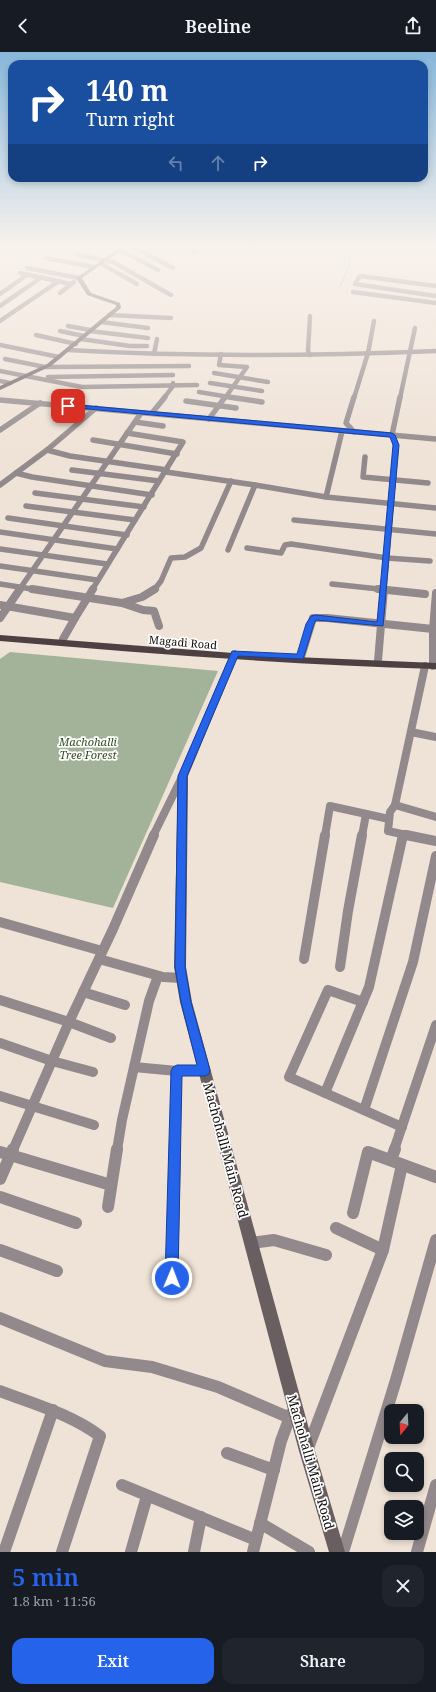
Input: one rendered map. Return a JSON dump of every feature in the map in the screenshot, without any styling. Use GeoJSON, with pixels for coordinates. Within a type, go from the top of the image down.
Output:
{"type":"FeatureCollection","features":[{"type":"Feature","properties":{"kind":"main road","name":"Magadi Road"},"geometry":{"type":"LineString","coordinates":[[0,633],[234,655],[378,660],[433,664]]}},
{"type":"Feature","properties":{"kind":"main road","name":"Magadi Road"},"geometry":{"type":"LineString","coordinates":[[0,638],[363,665],[433,664]]}},
{"type":"Feature","properties":{"kind":"street"},"geometry":{"type":"LineString","coordinates":[[0,388],[44,367],[76,344],[90,330],[107,317]]}},
{"type":"Feature","properties":{"kind":"street"},"geometry":{"type":"LineString","coordinates":[[150,317],[171,318]]}},
{"type":"Feature","properties":{"kind":"street"},"geometry":{"type":"LineString","coordinates":[[310,317],[308,351],[310,355]]}},
{"type":"Feature","properties":{"kind":"street"},"geometry":{"type":"LineString","coordinates":[[354,432],[346,423],[368,354],[375,322],[374,320]]}},
{"type":"Feature","properties":{"kind":"street"},"geometry":{"type":"LineString","coordinates":[[101,322],[148,328]]}},
{"type":"Feature","properties":{"kind":"street"},"geometry":{"type":"LineString","coordinates":[[68,326],[135,338],[148,338]]}},
{"type":"Feature","properties":{"kind":"street"},"geometry":{"type":"LineString","coordinates":[[378,660],[396,445],[392,435],[415,328]]}},
{"type":"Feature","properties":{"kind":"street"},"geometry":{"type":"LineString","coordinates":[[60,331],[130,346],[147,346]]}},
{"type":"Feature","properties":{"kind":"street"},"geometry":{"type":"LineString","coordinates":[[36,336],[76,344]]}},
{"type":"Feature","properties":{"kind":"street"},"geometry":{"type":"LineString","coordinates":[[154,354],[157,340]]}},
{"type":"Feature","properties":{"kind":"street"},"geometry":{"type":"LineString","coordinates":[[1,347],[59,357]]}},
{"type":"Feature","properties":{"kind":"street"},"geometry":{"type":"LineString","coordinates":[[68,350],[154,354],[310,355],[436,351]]}},
{"type":"Feature","properties":{"kind":"street"},"geometry":{"type":"LineString","coordinates":[[152,414],[173,386],[173,354]]}},
{"type":"Feature","properties":{"kind":"street"},"geometry":{"type":"LineString","coordinates":[[209,419],[220,406],[246,368],[219,365],[221,354]]}},
{"type":"Feature","properties":{"kind":"street"},"geometry":{"type":"LineString","coordinates":[[5,359],[44,367],[189,366]]}},
{"type":"Feature","properties":{"kind":"street"},"geometry":{"type":"LineString","coordinates":[[0,371],[82,387],[197,385]]}},
{"type":"Feature","properties":{"kind":"street"},"geometry":{"type":"LineString","coordinates":[[214,373],[268,382]]}},
{"type":"Feature","properties":{"kind":"street"},"geometry":{"type":"LineString","coordinates":[[34,378],[173,375]]}},
{"type":"Feature","properties":{"kind":"street"},"geometry":{"type":"LineString","coordinates":[[0,382],[10,383]]}},
{"type":"Feature","properties":{"kind":"street"},"geometry":{"type":"LineString","coordinates":[[210,383],[262,391]]}},
{"type":"Feature","properties":{"kind":"street"},"geometry":{"type":"LineString","coordinates":[[199,392],[262,402]]}},
{"type":"Feature","properties":{"kind":"street"},"geometry":{"type":"LineString","coordinates":[[0,400],[436,439]]}},
{"type":"Feature","properties":{"kind":"street"},"geometry":{"type":"LineString","coordinates":[[186,401],[236,408]]}},
{"type":"Feature","properties":{"kind":"street"},"geometry":{"type":"LineString","coordinates":[[0,430],[40,403]]}},
{"type":"Feature","properties":{"kind":"street"},"geometry":{"type":"LineString","coordinates":[[0,485],[47,450],[96,408]]}},
{"type":"Feature","properties":{"kind":"street"},"geometry":{"type":"LineString","coordinates":[[0,618],[141,412]]}},
{"type":"Feature","properties":{"kind":"street"},"geometry":{"type":"LineString","coordinates":[[135,422],[163,426]]}},
{"type":"Feature","properties":{"kind":"street"},"geometry":{"type":"LineString","coordinates":[[326,497],[342,431]]}},
{"type":"Feature","properties":{"kind":"street"},"geometry":{"type":"LineString","coordinates":[[63,639],[97,580],[152,495],[183,442],[127,433]]}},
{"type":"Feature","properties":{"kind":"street"},"geometry":{"type":"LineString","coordinates":[[93,440],[176,454]]}},
{"type":"Feature","properties":{"kind":"street"},"geometry":{"type":"LineString","coordinates":[[47,450],[107,462],[326,497],[391,505],[436,508]]}},
{"type":"Feature","properties":{"kind":"street"},"geometry":{"type":"LineString","coordinates":[[365,457],[362,477],[428,483]]}},
{"type":"Feature","properties":{"kind":"street"},"geometry":{"type":"LineString","coordinates":[[72,470],[159,481]]}},
{"type":"Feature","properties":{"kind":"street"},"geometry":{"type":"LineString","coordinates":[[16,473],[152,495]]}},
{"type":"Feature","properties":{"kind":"street"},"geometry":{"type":"LineString","coordinates":[[122,603],[133,602],[159,585],[171,558],[185,557],[201,548],[231,481]]}},
{"type":"Feature","properties":{"kind":"street"},"geometry":{"type":"LineString","coordinates":[[228,550],[256,485]]}},
{"type":"Feature","properties":{"kind":"street"},"geometry":{"type":"LineString","coordinates":[[35,493],[144,507]]}},
{"type":"Feature","properties":{"kind":"street"},"geometry":{"type":"LineString","coordinates":[[26,506],[135,520]]}},
{"type":"Feature","properties":{"kind":"street"},"geometry":{"type":"LineString","coordinates":[[8,518],[127,535]]}},
{"type":"Feature","properties":{"kind":"street"},"geometry":{"type":"LineString","coordinates":[[294,520],[436,534]]}},
{"type":"Feature","properties":{"kind":"street"},"geometry":{"type":"LineString","coordinates":[[0,532],[53,541],[117,549]]}},
{"type":"Feature","properties":{"kind":"street"},"geometry":{"type":"LineString","coordinates":[[247,548],[281,553],[285,545],[291,544],[387,558],[430,561]]}},
{"type":"Feature","properties":{"kind":"street"},"geometry":{"type":"LineString","coordinates":[[0,549],[107,564]]}},
{"type":"Feature","properties":{"kind":"street"},"geometry":{"type":"LineString","coordinates":[[0,566],[97,580]]}},
{"type":"Feature","properties":{"kind":"street"},"geometry":{"type":"LineString","coordinates":[[0,584],[122,603],[143,610],[154,611],[159,626]]}},
{"type":"Feature","properties":{"kind":"street"},"geometry":{"type":"LineString","coordinates":[[332,584],[425,594]]}},
{"type":"Feature","properties":{"kind":"street"},"geometry":{"type":"LineString","coordinates":[[436,592],[433,629],[433,664],[411,732],[395,805],[390,812],[388,831],[436,841]]}},
{"type":"Feature","properties":{"kind":"street"},"geometry":{"type":"LineString","coordinates":[[0,606],[75,618]]}},
{"type":"Feature","properties":{"kind":"street"},"geometry":{"type":"LineString","coordinates":[[300,657],[310,624],[314,618],[433,629]]}},
{"type":"Feature","properties":{"kind":"street","name":"Machohalli Main Road"},"geometry":{"type":"LineString","coordinates":[[234,655],[183,776],[180,967],[186,1002],[307,1451],[337,1552]]}},
{"type":"Feature","properties":{"kind":"street"},"geometry":{"type":"LineString","coordinates":[[411,732],[436,737]]}},
{"type":"Feature","properties":{"kind":"street"},"geometry":{"type":"LineString","coordinates":[[0,1179],[5,1154],[33,1106],[143,857],[183,776]]}},
{"type":"Feature","properties":{"kind":"street"},"geometry":{"type":"LineString","coordinates":[[395,805],[436,817]]}},
{"type":"Feature","properties":{"kind":"street"},"geometry":{"type":"LineString","coordinates":[[304,959],[312,904],[330,806],[389,818]]}},
{"type":"Feature","properties":{"kind":"street"},"geometry":{"type":"LineString","coordinates":[[340,967],[348,911],[366,814]]}},
{"type":"Feature","properties":{"kind":"street"},"geometry":{"type":"LineString","coordinates":[[325,1093],[369,987],[403,834]]}},
{"type":"Feature","properties":{"kind":"street"},"geometry":{"type":"LineString","coordinates":[[364,1110],[413,962],[433,888],[436,856]]}},
{"type":"Feature","properties":{"kind":"street"},"geometry":{"type":"LineString","coordinates":[[0,922],[158,976],[182,978]]}},
{"type":"Feature","properties":{"kind":"street"},"geometry":{"type":"LineString","coordinates":[[108,1207],[122,1120],[149,1001],[158,976]]}},
{"type":"Feature","properties":{"kind":"street"},"geometry":{"type":"LineString","coordinates":[[363,1002],[328,990],[289,1076],[402,1127]]}},
{"type":"Feature","properties":{"kind":"street"},"geometry":{"type":"LineString","coordinates":[[83,992],[125,1005]]}},
{"type":"Feature","properties":{"kind":"street"},"geometry":{"type":"LineString","coordinates":[[0,1000],[69,1022],[111,1038]]}},
{"type":"Feature","properties":{"kind":"street"},"geometry":{"type":"LineString","coordinates":[[391,1160],[436,1025]]}},
{"type":"Feature","properties":{"kind":"street"},"geometry":{"type":"LineString","coordinates":[[0,1043],[52,1062],[93,1072]]}},
{"type":"Feature","properties":{"kind":"street"},"geometry":{"type":"LineString","coordinates":[[134,1066],[177,1071],[205,1070]]}},
{"type":"Feature","properties":{"kind":"street"},"geometry":{"type":"LineString","coordinates":[[172,1278],[177,1071]]}},
{"type":"Feature","properties":{"kind":"street"},"geometry":{"type":"LineString","coordinates":[[0,1096],[94,1125]]}},
{"type":"Feature","properties":{"kind":"street"},"geometry":{"type":"LineString","coordinates":[[353,1212],[368,1152],[436,1177]]}},
{"type":"Feature","properties":{"kind":"street"},"geometry":{"type":"LineString","coordinates":[[5,1154],[111,1185]]}},
{"type":"Feature","properties":{"kind":"street"},"geometry":{"type":"LineString","coordinates":[[307,1451],[383,1250],[402,1165]]}},
{"type":"Feature","properties":{"kind":"street"},"geometry":{"type":"LineString","coordinates":[[0,1197],[76,1223]]}},
{"type":"Feature","properties":{"kind":"street"},"geometry":{"type":"LineString","coordinates":[[336,1228],[383,1250]]}},
{"type":"Feature","properties":{"kind":"street"},"geometry":{"type":"LineString","coordinates":[[252,1243],[274,1240],[326,1255]]}},
{"type":"Feature","properties":{"kind":"street"},"geometry":{"type":"LineString","coordinates":[[343,1552],[396,1380],[436,1240]]}},
{"type":"Feature","properties":{"kind":"street"},"geometry":{"type":"LineString","coordinates":[[0,1250],[56,1271]]}},
{"type":"Feature","properties":{"kind":"street"},"geometry":{"type":"LineString","coordinates":[[0,1318],[105,1361],[152,1367],[218,1387],[290,1418]]}},
{"type":"Feature","properties":{"kind":"street"},"geometry":{"type":"LineString","coordinates":[[0,1391],[53,1410],[86,1425],[100,1436],[62,1552]]}},
{"type":"Feature","properties":{"kind":"street"},"geometry":{"type":"LineString","coordinates":[[122,1485],[201,1518],[254,1546],[281,1441],[295,1404]]}},
{"type":"Feature","properties":{"kind":"street"},"geometry":{"type":"LineString","coordinates":[[4,1551],[53,1410]]}},
{"type":"Feature","properties":{"kind":"street"},"geometry":{"type":"LineString","coordinates":[[227,1453],[274,1470]]}},
{"type":"Feature","properties":{"kind":"street"},"geometry":{"type":"LineString","coordinates":[[417,1552],[436,1485]]}},
{"type":"Feature","properties":{"kind":"street"},"geometry":{"type":"LineString","coordinates":[[131,1552],[147,1496]]}},
{"type":"Feature","properties":{"kind":"street"},"geometry":{"type":"LineString","coordinates":[[194,1552],[201,1518]]}},
{"type":"Feature","properties":{"kind":"street"},"geometry":{"type":"LineString","coordinates":[[260,1523],[309,1552]]}},
{"type":"Feature","properties":{"kind":"green space","name":"Machohalli Tree Forest"},"geometry":{"type":"Polygon","coordinates":[[[10,652],[218,671],[113,908],[0,882],[0,659],[10,652]]]}},
{"type":"Feature","properties":{"kind":"route"},"geometry":{"type":"LineString","coordinates":[[68,406],[392,435],[396,445],[381,625],[316,617],[310,624],[300,657],[235,653],[183,776],[180,967],[186,1002],[205,1070],[177,1071],[172,1278]]}}]}
